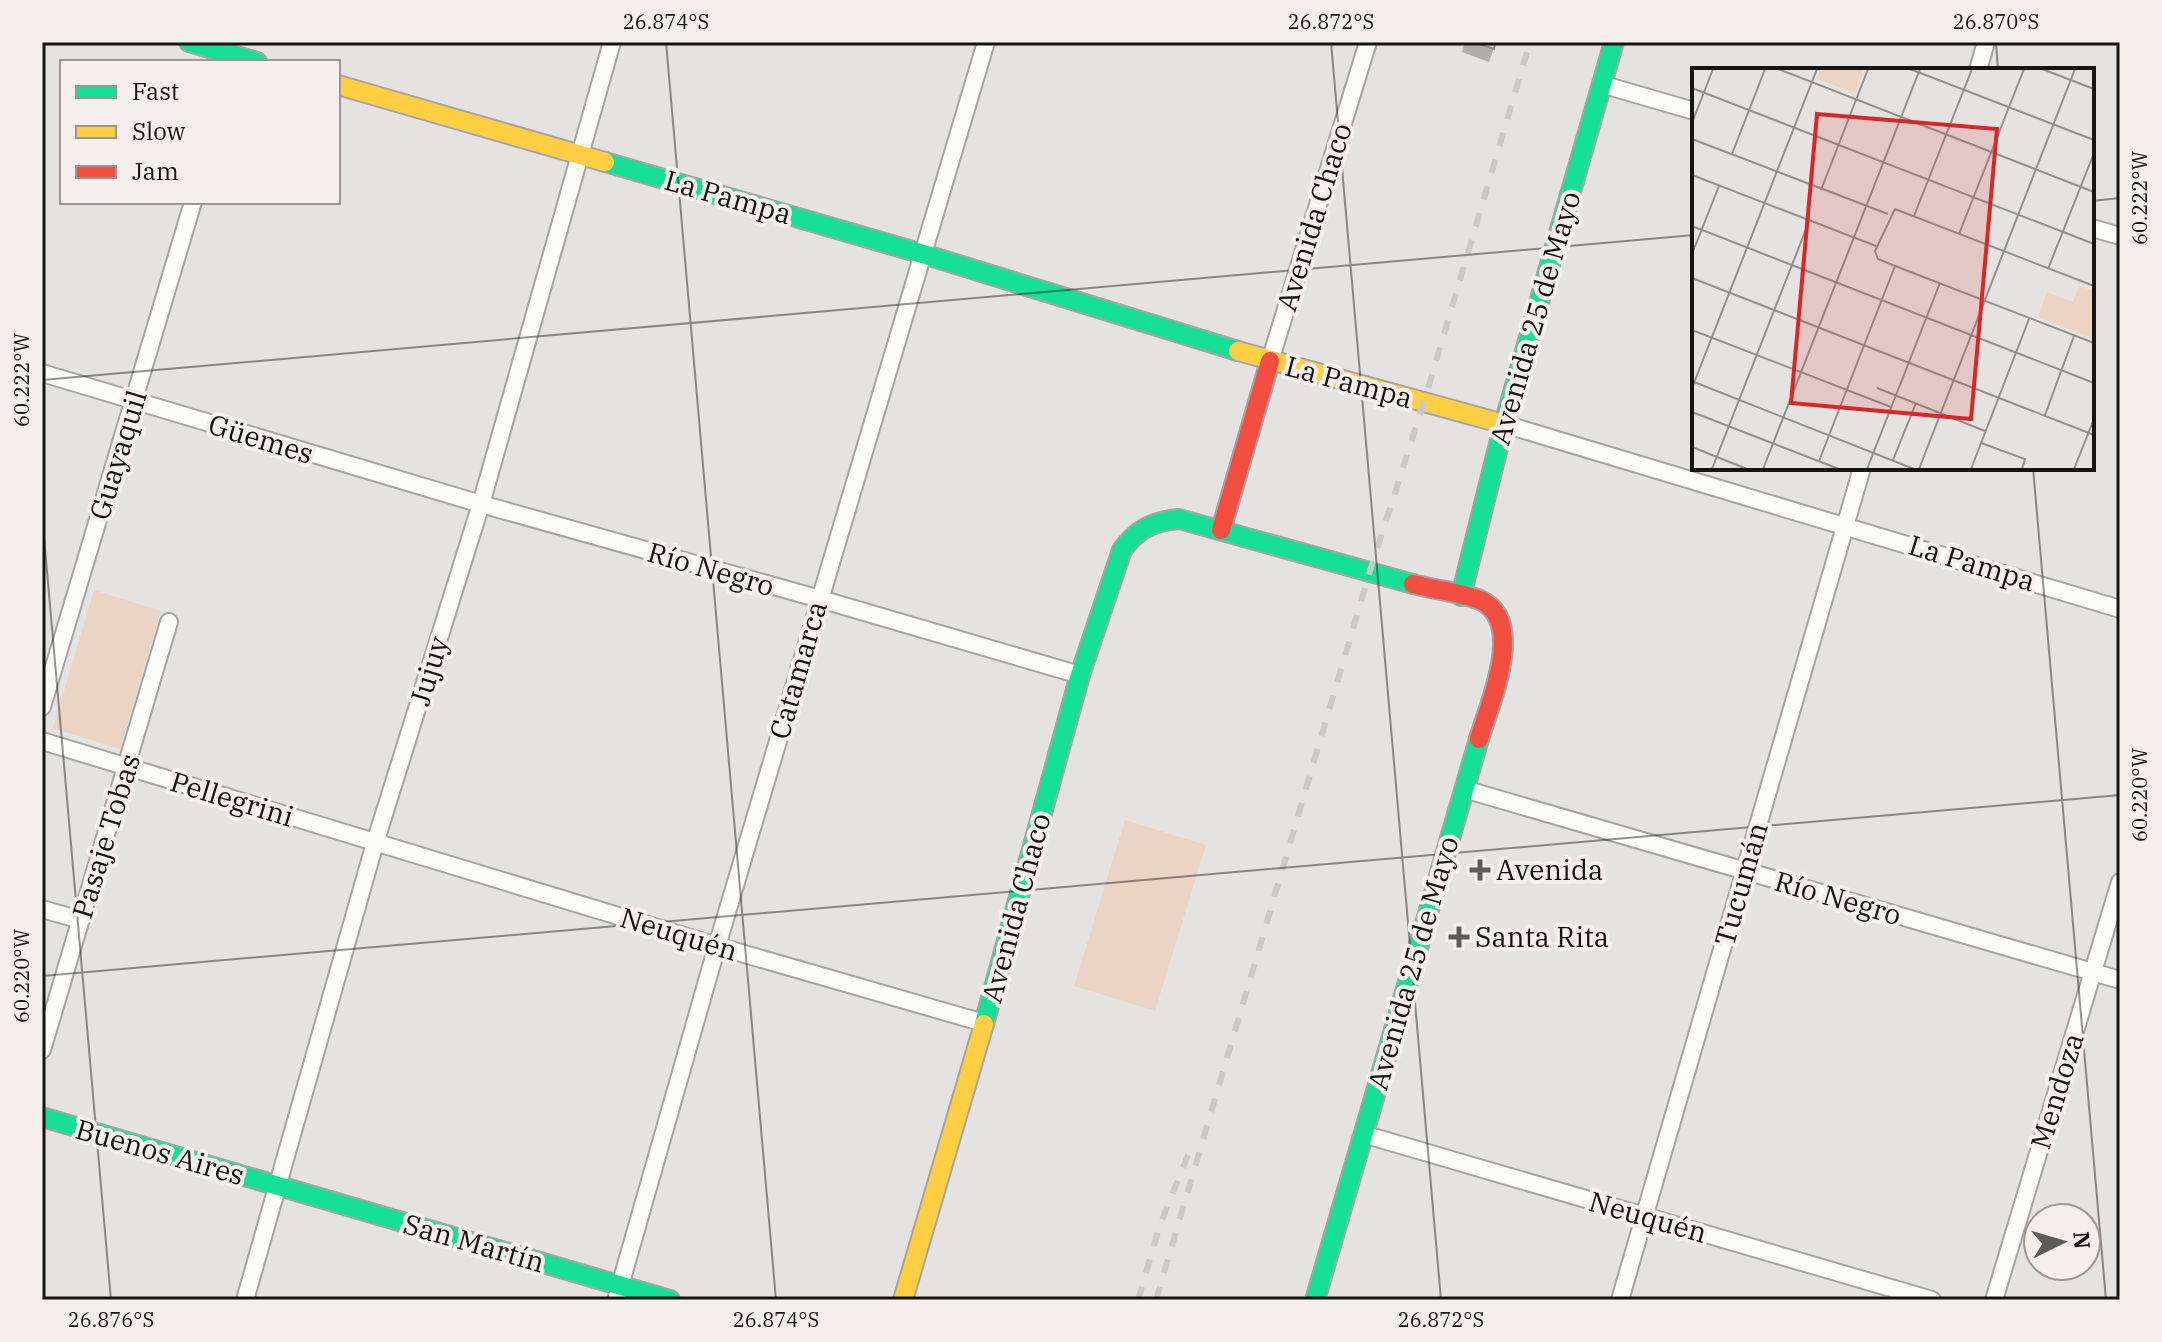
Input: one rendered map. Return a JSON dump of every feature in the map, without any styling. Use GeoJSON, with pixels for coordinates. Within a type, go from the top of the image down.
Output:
{"type":"FeatureCollection","features":[{"type":"Feature","properties":{"kind":"street"},"geometry":{"type":"LineString","coordinates":[[189,42],[236,53]]}},
{"type":"Feature","properties":{"kind":"street","name":"Jujuy"},"geometry":{"type":"LineString","coordinates":[[245,1300],[375,843],[481,504],[612,42]]}},
{"type":"Feature","properties":{"kind":"street","name":"Catamarca"},"geometry":{"type":"LineString","coordinates":[[618,1293],[717,946],[986,42]]}},
{"type":"Feature","properties":{"kind":"street","name":"Avenida Chaco"},"geometry":{"type":"LineString","coordinates":[[903,1300],[984,1023],[1080,675],[1122,550],[1145,525],[1161,519],[1179,519],[1221,530],[1368,42]]}},
{"type":"Feature","properties":{"kind":"street","name":"Avenida 25 de Mayo"},"geometry":{"type":"LineString","coordinates":[[1315,1300],[1503,658],[1506,642],[1503,626],[1494,612],[1482,601],[1461,596],[1504,424],[1614,42]]}},
{"type":"Feature","properties":{"kind":"street"},"geometry":{"type":"LineString","coordinates":[[1979,68],[1986,42]]}},
{"type":"Feature","properties":{"kind":"street"},"geometry":{"type":"LineString","coordinates":[[1601,84],[1692,110]]}},
{"type":"Feature","properties":{"kind":"street","name":"La Pampa"},"geometry":{"type":"LineString","coordinates":[[340,86],[923,254],[1270,361],[1504,424],[1846,524],[2120,609]]}},
{"type":"Feature","properties":{"kind":"street","name":"Guayaquil"},"geometry":{"type":"LineString","coordinates":[[42,707],[192,204]]}},
{"type":"Feature","properties":{"kind":"street"},"geometry":{"type":"LineString","coordinates":[[2094,229],[2120,236]]}},
{"type":"Feature","properties":{"kind":"street","name":"Güemes"},"geometry":{"type":"LineString","coordinates":[[42,373],[481,504]]}},
{"type":"Feature","properties":{"kind":"street","name":"Tucumán"},"geometry":{"type":"LineString","coordinates":[[1620,1300],[1861,470]]}},
{"type":"Feature","properties":{"kind":"street","name":"Río Negro"},"geometry":{"type":"LineString","coordinates":[[481,504],[1080,675]]}},
{"type":"Feature","properties":{"kind":"street"},"geometry":{"type":"LineString","coordinates":[[1221,530],[1369,574],[1461,596]]}},
{"type":"Feature","properties":{"kind":"street","name":"Pasaje Tobas"},"geometry":{"type":"LineString","coordinates":[[42,1050],[169,622]]}},
{"type":"Feature","properties":{"kind":"street","name":"Pellegrini"},"geometry":{"type":"LineString","coordinates":[[42,741],[375,843]]}},
{"type":"Feature","properties":{"kind":"street","name":"Río Negro"},"geometry":{"type":"LineString","coordinates":[[1464,789],[2120,980]]}},
{"type":"Feature","properties":{"kind":"street","name":"Neuquén"},"geometry":{"type":"LineString","coordinates":[[375,843],[984,1023]]}},
{"type":"Feature","properties":{"kind":"street","name":"Mendoza"},"geometry":{"type":"LineString","coordinates":[[1994,1300],[2120,882]]}},
{"type":"Feature","properties":{"kind":"street"},"geometry":{"type":"LineString","coordinates":[[42,909],[81,920]]}},
{"type":"Feature","properties":{"kind":"street","name":"Buenos Aires"},"geometry":{"type":"LineString","coordinates":[[42,1117],[278,1186]]}},
{"type":"Feature","properties":{"kind":"street","name":"Neuquén"},"geometry":{"type":"LineString","coordinates":[[1363,1134],[1932,1300]]}},
{"type":"Feature","properties":{"kind":"street","name":"San Martín"},"geometry":{"type":"LineString","coordinates":[[278,1186],[618,1293],[670,1300]]}},
{"type":"Feature","properties":{"kind":"shaded area"},"geometry":{"type":"Polygon","coordinates":[[[94,590],[161,611],[120,749],[53,728],[94,590]]]}},
{"type":"Feature","properties":{"kind":"shaded area"},"geometry":{"type":"Polygon","coordinates":[[[1125,820],[1206,845],[1155,1011],[1074,986],[1125,820]]]}},
{"type":"Feature","properties":{"kind":"building"},"geometry":{"type":"Polygon","coordinates":[[[1473,42],[1496,42],[1494,49],[1473,42]]]}},
{"type":"Feature","properties":{"kind":"railway"},"geometry":{"type":"LineString","coordinates":[[1156,1300],[1369,574],[1424,402],[1530,42]]}},
{"type":"Feature","properties":{"kind":"railway"},"geometry":{"type":"LineString","coordinates":[[1138,1300],[1160,1225],[1188,1155]]}},
{"type":"Feature","properties":{"kind":"traffic: fast"},"geometry":{"type":"LineString","coordinates":[[189,42],[250,60]]}},
{"type":"Feature","properties":{"kind":"traffic: fast"},"geometry":{"type":"LineString","coordinates":[[1461,596],[1504,424],[1614,42]]}},
{"type":"Feature","properties":{"kind":"traffic: fast"},"geometry":{"type":"LineString","coordinates":[[605,162],[923,254],[1238,351]]}},
{"type":"Feature","properties":{"kind":"traffic: fast"},"geometry":{"type":"LineString","coordinates":[[984,1024],[1080,675],[1122,550],[1134,537],[1154,524],[1179,519],[1413,584]]}},
{"type":"Feature","properties":{"kind":"traffic: fast"},"geometry":{"type":"LineString","coordinates":[[1315,1300],[1479,739]]}},
{"type":"Feature","properties":{"kind":"traffic: fast"},"geometry":{"type":"LineString","coordinates":[[42,1117],[670,1300]]}},
{"type":"Feature","properties":{"kind":"traffic: slow"},"geometry":{"type":"LineString","coordinates":[[340,86],[605,162]]}},
{"type":"Feature","properties":{"kind":"traffic: slow"},"geometry":{"type":"LineString","coordinates":[[1238,351],[1504,424]]}},
{"type":"Feature","properties":{"kind":"traffic: slow"},"geometry":{"type":"LineString","coordinates":[[903,1300],[984,1024]]}},
{"type":"Feature","properties":{"kind":"traffic: jam"},"geometry":{"type":"LineString","coordinates":[[1221,530],[1270,361]]}},
{"type":"Feature","properties":{"kind":"traffic: jam"},"geometry":{"type":"LineString","coordinates":[[1413,584],[1480,600],[1494,611],[1501,626],[1501,665],[1479,739]]}},
{"type":"Feature","properties":{"kind":"place","name":"Avenida"},"geometry":{"type":"Point","coordinates":[1480,870]}},
{"type":"Feature","properties":{"kind":"place","name":"Santa Rita"},"geometry":{"type":"Point","coordinates":[1459,937]}}]}
